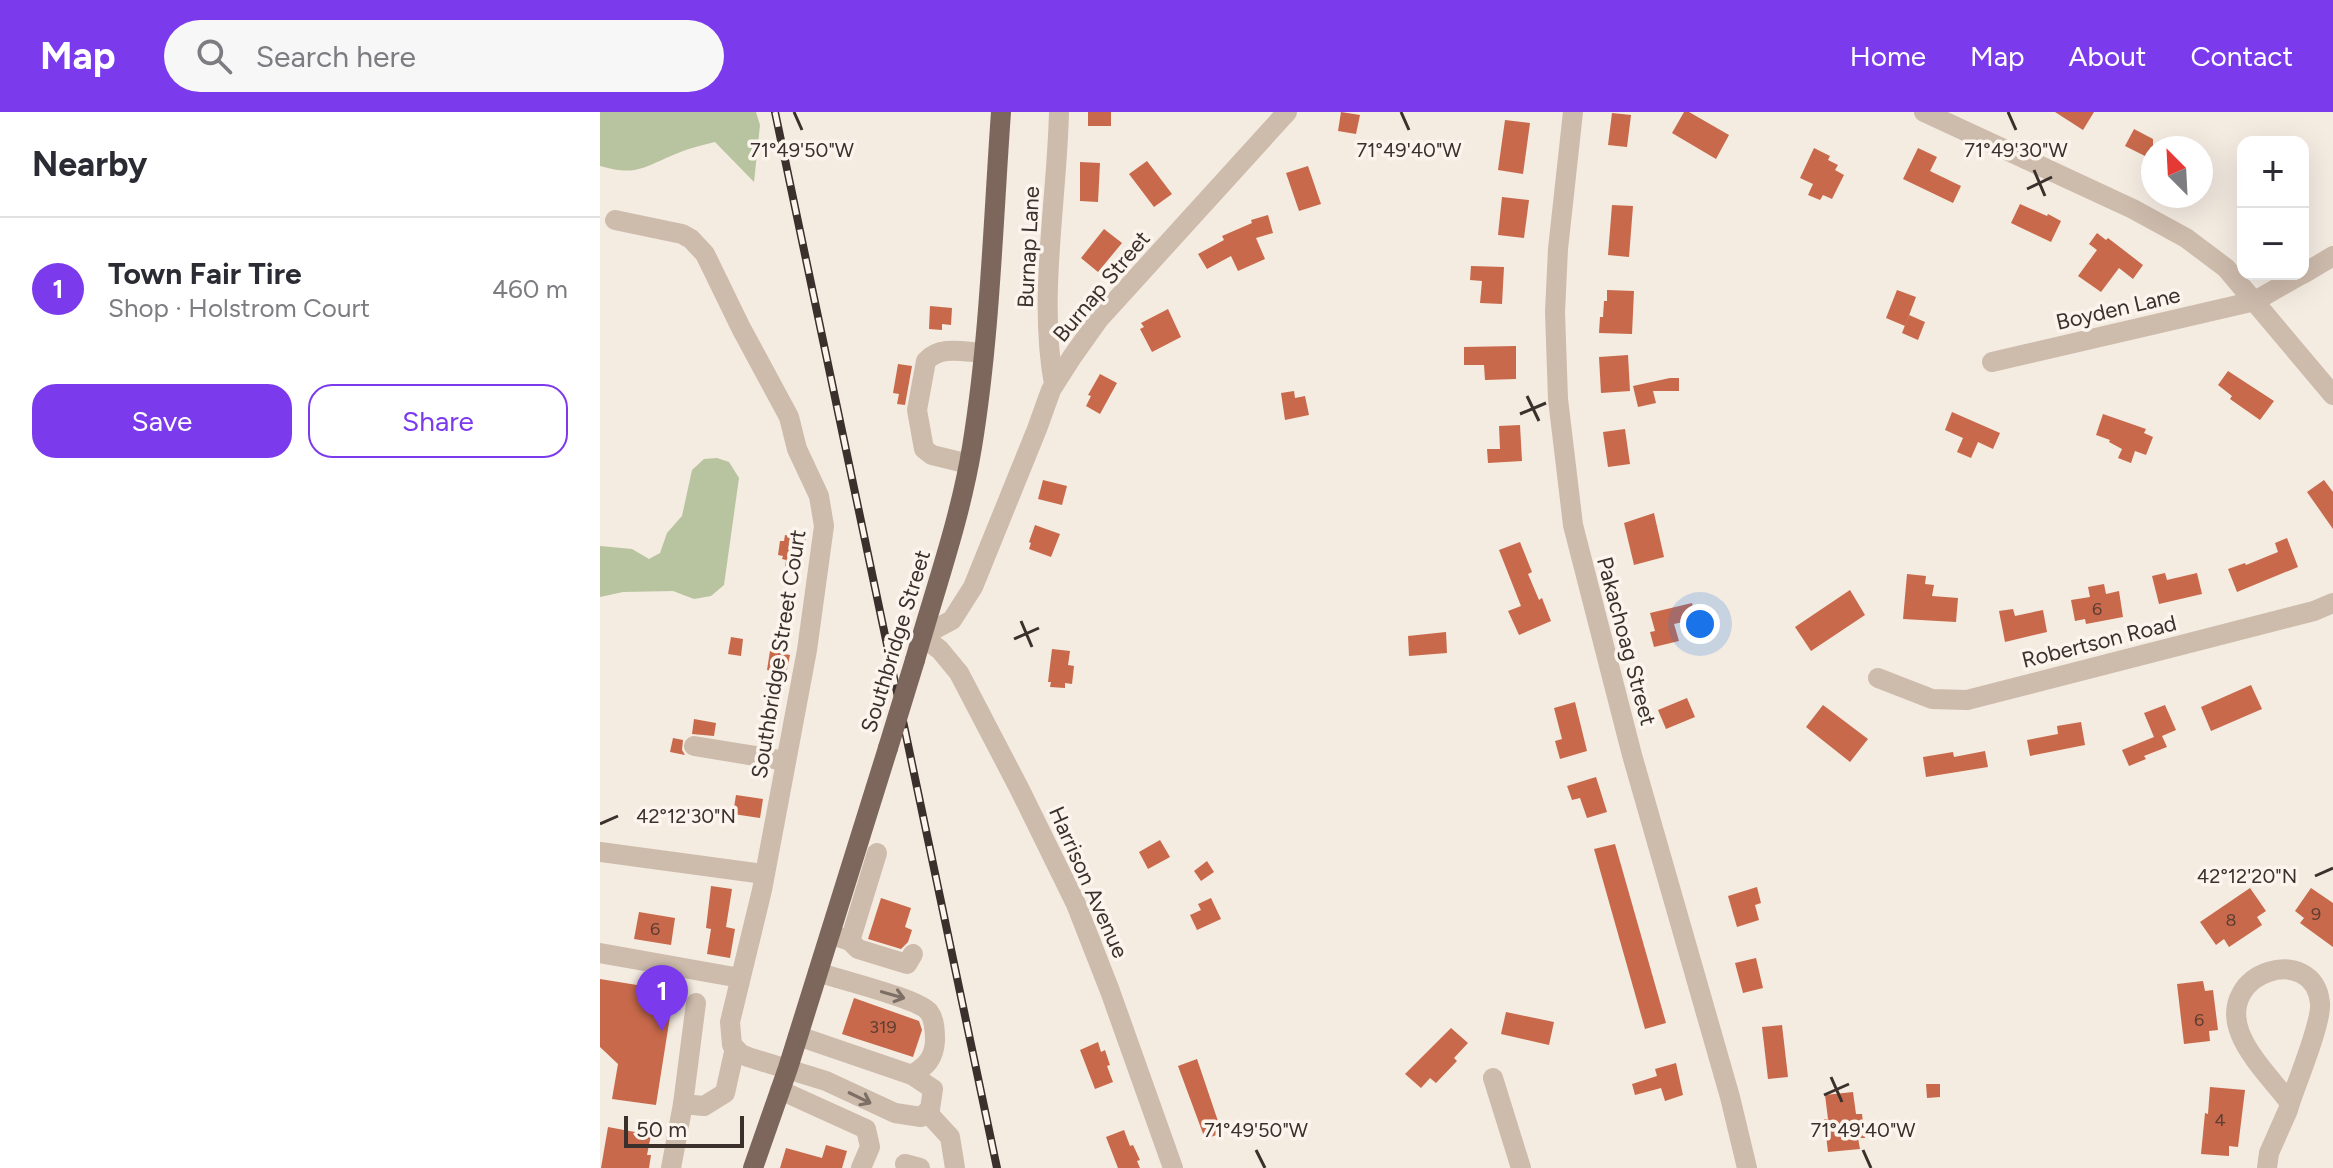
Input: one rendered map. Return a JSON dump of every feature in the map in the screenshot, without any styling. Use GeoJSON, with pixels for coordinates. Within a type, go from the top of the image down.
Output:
{"type":"FeatureCollection","features":[{"type":"Feature","properties":{"kind":"main road","name":"Southbridge Street"},"geometry":{"type":"LineString","coordinates":[[753,1168],[788,1068],[958,518],[969,464],[984,353],[1001,112]]}},
{"type":"Feature","properties":{"kind":"street","name":"Burnap Lane"},"geometry":{"type":"LineString","coordinates":[[1054,384],[1048,352],[1048,302],[1059,112]]}},
{"type":"Feature","properties":{"kind":"street","name":"Burnap Street"},"geometry":{"type":"LineString","coordinates":[[922,636],[952,620],[973,587],[1054,384],[1099,319],[1287,112]]}},
{"type":"Feature","properties":{"kind":"street","name":"Pakachoag Street"},"geometry":{"type":"LineString","coordinates":[[1573,112],[1558,249],[1555,312],[1560,423],[1573,525],[1632,755],[1730,1097],[1747,1168]]}},
{"type":"Feature","properties":{"kind":"street"},"geometry":{"type":"LineString","coordinates":[[1924,112],[2159,222],[2210,254],[2255,301],[2333,395]]}},
{"type":"Feature","properties":{"kind":"street","name":"Southbridge Street Court"},"geometry":{"type":"LineString","coordinates":[[615,220],[682,234],[699,246],[789,417],[797,449],[819,496],[824,526],[807,650],[786,761],[730,1022],[730,1038],[735,1048],[725,1093],[704,1106],[683,1104]]}},
{"type":"Feature","properties":{"kind":"street","name":"Boyden Lane"},"geometry":{"type":"LineString","coordinates":[[2309,270],[2333,256]]}},
{"type":"Feature","properties":{"kind":"street","name":"Boyden Lane"},"geometry":{"type":"LineString","coordinates":[[1992,362],[2255,301],[2292,280]]}},
{"type":"Feature","properties":{"kind":"street"},"geometry":{"type":"LineString","coordinates":[[969,464],[932,455],[924,449],[917,410],[926,361],[930,356],[942,350],[984,353]]}},
{"type":"Feature","properties":{"kind":"street","name":"Robertson Road"},"geometry":{"type":"LineString","coordinates":[[1878,678],[1932,699],[1967,700],[2314,611],[2333,603]]}},
{"type":"Feature","properties":{"kind":"street","name":"Harrison Avenue"},"geometry":{"type":"LineString","coordinates":[[922,636],[940,650],[959,673],[1066,882],[1113,999],[1173,1168]]}},
{"type":"Feature","properties":{"kind":"street"},"geometry":{"type":"LineString","coordinates":[[694,746],[786,761]]}},
{"type":"Feature","properties":{"kind":"street"},"geometry":{"type":"LineString","coordinates":[[600,852],[764,874]]}},
{"type":"Feature","properties":{"kind":"street"},"geometry":{"type":"LineString","coordinates":[[850,941],[877,853]]}},
{"type":"Feature","properties":{"kind":"street"},"geometry":{"type":"LineString","coordinates":[[830,934],[850,941],[858,949],[896,962],[907,964],[913,954]]}},
{"type":"Feature","properties":{"kind":"street"},"geometry":{"type":"LineString","coordinates":[[600,953],[740,978]]}},
{"type":"Feature","properties":{"kind":"street"},"geometry":{"type":"LineString","coordinates":[[2267,1168],[2269,1153],[2290,1103],[2316,1026],[2320,1002],[2304,976],[2277,969],[2266,971],[2248,984],[2241,994],[2236,1018],[2244,1041],[2290,1103]]}},
{"type":"Feature","properties":{"kind":"street"},"geometry":{"type":"LineString","coordinates":[[818,972],[901,997],[931,1014],[935,1048],[930,1063],[912,1075]]}},
{"type":"Feature","properties":{"kind":"street"},"geometry":{"type":"LineString","coordinates":[[671,1168],[696,1003]]}},
{"type":"Feature","properties":{"kind":"street"},"geometry":{"type":"LineString","coordinates":[[735,1048],[748,1057],[826,1081],[895,1113],[921,1117],[930,1109],[933,1089],[912,1075],[798,1036]]}},
{"type":"Feature","properties":{"kind":"street"},"geometry":{"type":"LineString","coordinates":[[1493,1078],[1521,1168]]}},
{"type":"Feature","properties":{"kind":"street"},"geometry":{"type":"LineString","coordinates":[[780,1090],[866,1129],[870,1147],[861,1168]]}},
{"type":"Feature","properties":{"kind":"street"},"geometry":{"type":"LineString","coordinates":[[927,1112],[950,1137],[956,1168]]}},
{"type":"Feature","properties":{"kind":"green space"},"geometry":{"type":"Polygon","coordinates":[[[600,112],[756,112],[760,125],[754,182],[715,142],[633,170],[600,166],[600,112]]]}},
{"type":"Feature","properties":{"kind":"green space"},"geometry":{"type":"Polygon","coordinates":[[[717,458],[729,462],[739,478],[724,585],[711,596],[694,599],[673,591],[623,592],[600,597],[600,546],[632,549],[649,559],[660,553],[667,533],[682,516],[692,470],[704,459],[717,458]]]}},
{"type":"Feature","properties":{"kind":"building"},"geometry":{"type":"Polygon","coordinates":[[[1088,112],[1111,112],[1111,126],[1088,126],[1088,112]]]}},
{"type":"Feature","properties":{"kind":"building"},"geometry":{"type":"Polygon","coordinates":[[[1341,112],[1360,115],[1356,134],[1338,131],[1341,112]]]}},
{"type":"Feature","properties":{"kind":"building"},"geometry":{"type":"Polygon","coordinates":[[[1684,112],[1729,135],[1716,159],[1672,133],[1684,112]]]}},
{"type":"Feature","properties":{"kind":"building"},"geometry":{"type":"Polygon","coordinates":[[[2055,112],[2094,112],[2083,130],[2055,112]]]}},
{"type":"Feature","properties":{"kind":"building"},"geometry":{"type":"Polygon","coordinates":[[[1612,113],[1631,115],[1627,147],[1608,145],[1612,113]]]}},
{"type":"Feature","properties":{"kind":"building"},"geometry":{"type":"Polygon","coordinates":[[[1505,120],[1530,123],[1523,174],[1498,170],[1505,120]]]}},
{"type":"Feature","properties":{"kind":"building"},"geometry":{"type":"Polygon","coordinates":[[[2134,129],[2147,136],[2141,136],[2141,154],[2125,146],[2134,129]]]}},
{"type":"Feature","properties":{"kind":"building"},"geometry":{"type":"Polygon","coordinates":[[[1814,148],[1830,156],[1828,160],[1838,165],[1835,170],[1844,175],[1832,199],[1823,195],[1820,200],[1808,195],[1813,184],[1800,178],[1814,148]]]}},
{"type":"Feature","properties":{"kind":"building"},"geometry":{"type":"Polygon","coordinates":[[[1918,148],[1937,157],[1930,171],[1961,186],[1953,203],[1903,179],[1918,148]]]}},
{"type":"Feature","properties":{"kind":"building"},"geometry":{"type":"Polygon","coordinates":[[[1147,161],[1172,194],[1154,207],[1129,174],[1147,161]]]}},
{"type":"Feature","properties":{"kind":"building"},"geometry":{"type":"Polygon","coordinates":[[[1080,162],[1100,163],[1098,202],[1080,201],[1080,162]]]}},
{"type":"Feature","properties":{"kind":"building"},"geometry":{"type":"Polygon","coordinates":[[[1308,166],[1321,204],[1299,211],[1286,173],[1308,166]]]}},
{"type":"Feature","properties":{"kind":"building"},"geometry":{"type":"Polygon","coordinates":[[[1502,197],[1529,200],[1524,238],[1498,235],[1502,197]]]}},
{"type":"Feature","properties":{"kind":"building"},"geometry":{"type":"Polygon","coordinates":[[[2020,204],[2061,221],[2051,242],[2011,223],[2020,204]]]}},
{"type":"Feature","properties":{"kind":"building"},"geometry":{"type":"Polygon","coordinates":[[[1612,205],[1633,206],[1629,257],[1608,255],[1612,205]]]}},
{"type":"Feature","properties":{"kind":"building"},"geometry":{"type":"Polygon","coordinates":[[[1268,215],[1273,233],[1256,238],[1265,259],[1238,271],[1231,256],[1207,269],[1198,254],[1224,240],[1222,236],[1252,223],[1251,220],[1268,215]]]}},
{"type":"Feature","properties":{"kind":"building"},"geometry":{"type":"Polygon","coordinates":[[[1104,229],[1122,243],[1098,272],[1081,258],[1104,229]]]}},
{"type":"Feature","properties":{"kind":"building"},"geometry":{"type":"Polygon","coordinates":[[[2097,233],[2143,265],[2133,279],[2119,268],[2101,292],[2078,276],[2097,250],[2089,244],[2097,233]]]}},
{"type":"Feature","properties":{"kind":"building"},"geometry":{"type":"Polygon","coordinates":[[[1471,266],[1504,267],[1502,304],[1480,303],[1482,281],[1470,280],[1471,266]]]}},
{"type":"Feature","properties":{"kind":"building"},"geometry":{"type":"Polygon","coordinates":[[[1607,290],[1634,291],[1632,334],[1599,333],[1607,290]]]}},
{"type":"Feature","properties":{"kind":"building"},"geometry":{"type":"Polygon","coordinates":[[[1897,290],[1916,297],[1905,326],[1886,318],[1897,290]]]}},
{"type":"Feature","properties":{"kind":"building"},"geometry":{"type":"Polygon","coordinates":[[[930,306],[952,308],[951,325],[942,324],[942,330],[929,329],[930,306]]]}},
{"type":"Feature","properties":{"kind":"building"},"geometry":{"type":"Polygon","coordinates":[[[1168,309],[1181,337],[1152,352],[1140,329],[1144,327],[1141,323],[1168,309]]]}},
{"type":"Feature","properties":{"kind":"building"},"geometry":{"type":"Polygon","coordinates":[[[1909,315],[1925,322],[1918,340],[1902,333],[1909,315]]]}},
{"type":"Feature","properties":{"kind":"building"},"geometry":{"type":"Polygon","coordinates":[[[1516,346],[1516,379],[1485,380],[1484,365],[1464,365],[1464,347],[1516,346]]]}},
{"type":"Feature","properties":{"kind":"building"},"geometry":{"type":"Polygon","coordinates":[[[1628,355],[1630,391],[1601,393],[1599,357],[1628,355]]]}},
{"type":"Feature","properties":{"kind":"building"},"geometry":{"type":"Polygon","coordinates":[[[898,364],[912,366],[905,405],[897,404],[899,394],[893,393],[898,364]]]}},
{"type":"Feature","properties":{"kind":"building"},"geometry":{"type":"Polygon","coordinates":[[[2228,371],[2274,401],[2260,420],[2230,399],[2232,396],[2218,385],[2228,371]]]}},
{"type":"Feature","properties":{"kind":"building"},"geometry":{"type":"Polygon","coordinates":[[[1100,374],[1117,383],[1100,414],[1086,406],[1091,396],[1088,395],[1100,374]]]}},
{"type":"Feature","properties":{"kind":"building"},"geometry":{"type":"Polygon","coordinates":[[[1679,378],[1679,391],[1653,391],[1656,403],[1638,407],[1633,386],[1679,378]]]}},
{"type":"Feature","properties":{"kind":"building"},"geometry":{"type":"Polygon","coordinates":[[[1294,391],[1295,398],[1305,396],[1309,415],[1285,420],[1281,393],[1294,391]]]}},
{"type":"Feature","properties":{"kind":"building"},"geometry":{"type":"Polygon","coordinates":[[[1952,412],[2000,433],[1993,449],[1978,442],[1971,458],[1957,452],[1963,438],[1945,430],[1952,412]]]}},
{"type":"Feature","properties":{"kind":"building"},"geometry":{"type":"Polygon","coordinates":[[[2103,414],[2146,429],[2144,433],[2153,437],[2146,455],[2135,451],[2131,463],[2118,458],[2122,449],[2096,435],[2103,414]]]}},
{"type":"Feature","properties":{"kind":"building"},"geometry":{"type":"Polygon","coordinates":[[[1520,425],[1522,461],[1488,463],[1487,449],[1500,449],[1499,426],[1520,425]]]}},
{"type":"Feature","properties":{"kind":"building"},"geometry":{"type":"Polygon","coordinates":[[[1625,429],[1630,464],[1608,467],[1603,432],[1625,429]]]}},
{"type":"Feature","properties":{"kind":"building"},"geometry":{"type":"Polygon","coordinates":[[[1043,480],[1067,486],[1062,505],[1038,499],[1043,480]]]}},
{"type":"Feature","properties":{"kind":"building"},"geometry":{"type":"Polygon","coordinates":[[[2324,480],[2333,492],[2333,529],[2307,492],[2324,480]]]}},
{"type":"Feature","properties":{"kind":"building"},"geometry":{"type":"Polygon","coordinates":[[[1654,513],[1664,557],[1634,565],[1624,523],[1654,513]]]}},
{"type":"Feature","properties":{"kind":"building"},"geometry":{"type":"Polygon","coordinates":[[[1035,525],[1060,534],[1051,557],[1029,549],[1035,525]]]}},
{"type":"Feature","properties":{"kind":"building"},"geometry":{"type":"Polygon","coordinates":[[[785,535],[806,537],[799,567],[785,566],[786,560],[778,555],[780,541],[784,541],[785,535]]]}},
{"type":"Feature","properties":{"kind":"building"},"geometry":{"type":"Polygon","coordinates":[[[2287,538],[2298,567],[2237,592],[2228,569],[2278,552],[2275,543],[2287,538]]]}},
{"type":"Feature","properties":{"kind":"building"},"geometry":{"type":"Polygon","coordinates":[[[1520,542],[1532,572],[1528,574],[1551,621],[1519,635],[1508,611],[1521,606],[1499,550],[1520,542]]]}},
{"type":"Feature","properties":{"kind":"building"},"geometry":{"type":"Polygon","coordinates":[[[2165,573],[2167,580],[2197,573],[2202,594],[2159,604],[2152,576],[2165,573]]]}},
{"type":"Feature","properties":{"kind":"building"},"geometry":{"type":"Polygon","coordinates":[[[1907,574],[1926,576],[1925,584],[1934,585],[1932,596],[1958,598],[1956,622],[1903,619],[1907,574]]]}},
{"type":"Feature","properties":{"kind":"building"},"geometry":{"type":"Polygon","coordinates":[[[2104,584],[2106,594],[2119,591],[2123,617],[2086,624],[2085,619],[2075,621],[2071,600],[2090,597],[2088,587],[2104,584]]]}},
{"type":"Feature","properties":{"kind":"building"},"geometry":{"type":"Polygon","coordinates":[[[1850,590],[1865,615],[1811,651],[1795,627],[1850,590]]]}},
{"type":"Feature","properties":{"kind":"building"},"geometry":{"type":"Polygon","coordinates":[[[1692,603],[1696,619],[1674,624],[1679,641],[1654,647],[1650,632],[1655,631],[1650,613],[1692,603]]]}},
{"type":"Feature","properties":{"kind":"building"},"geometry":{"type":"Polygon","coordinates":[[[2013,609],[2015,616],[2043,610],[2047,632],[2005,642],[1999,611],[2013,609]]]}},
{"type":"Feature","properties":{"kind":"building"},"geometry":{"type":"Polygon","coordinates":[[[1446,632],[1447,653],[1409,656],[1408,636],[1446,632]]]}},
{"type":"Feature","properties":{"kind":"building"},"geometry":{"type":"Polygon","coordinates":[[[731,637],[743,639],[741,656],[728,654],[731,637]]]}},
{"type":"Feature","properties":{"kind":"building"},"geometry":{"type":"Polygon","coordinates":[[[1052,649],[1070,651],[1068,665],[1074,666],[1072,684],[1065,683],[1065,688],[1050,687],[1051,682],[1048,682],[1052,649]]]}},
{"type":"Feature","properties":{"kind":"building"},"geometry":{"type":"Polygon","coordinates":[[[770,651],[790,655],[786,674],[767,670],[770,651]]]}},
{"type":"Feature","properties":{"kind":"building"},"geometry":{"type":"Polygon","coordinates":[[[2251,685],[2262,709],[2211,731],[2201,707],[2251,685]]]}},
{"type":"Feature","properties":{"kind":"building"},"geometry":{"type":"Polygon","coordinates":[[[1687,698],[1695,717],[1666,729],[1658,710],[1687,698]]]}},
{"type":"Feature","properties":{"kind":"building"},"geometry":{"type":"Polygon","coordinates":[[[1575,702],[1587,751],[1560,759],[1555,741],[1562,739],[1554,708],[1575,702]]]}},
{"type":"Feature","properties":{"kind":"building"},"geometry":{"type":"Polygon","coordinates":[[[1823,705],[1868,739],[1850,762],[1806,727],[1823,705]]]}},
{"type":"Feature","properties":{"kind":"building"},"geometry":{"type":"Polygon","coordinates":[[[2165,705],[2176,730],[2162,736],[2167,747],[2129,766],[2122,750],[2154,737],[2144,713],[2165,705]]]}},
{"type":"Feature","properties":{"kind":"building"},"geometry":{"type":"Polygon","coordinates":[[[694,719],[716,723],[714,736],[692,734],[694,719]]]}},
{"type":"Feature","properties":{"kind":"building"},"geometry":{"type":"Polygon","coordinates":[[[2081,722],[2085,745],[2030,756],[2027,740],[2058,734],[2057,726],[2081,722]]]}},
{"type":"Feature","properties":{"kind":"building"},"geometry":{"type":"Polygon","coordinates":[[[759,724],[773,725],[771,739],[758,738],[759,724]]]}},
{"type":"Feature","properties":{"kind":"building"},"geometry":{"type":"Polygon","coordinates":[[[673,738],[683,740],[685,755],[670,752],[673,738]]]}},
{"type":"Feature","properties":{"kind":"building"},"geometry":{"type":"Polygon","coordinates":[[[1985,751],[1988,767],[1926,777],[1923,757],[1953,752],[1954,757],[1985,751]]]}},
{"type":"Feature","properties":{"kind":"building"},"geometry":{"type":"Polygon","coordinates":[[[1596,777],[1607,812],[1587,818],[1580,798],[1572,800],[1567,786],[1596,777]]]}},
{"type":"Feature","properties":{"kind":"building"},"geometry":{"type":"Polygon","coordinates":[[[736,795],[763,799],[760,818],[733,814],[736,795]]]}},
{"type":"Feature","properties":{"kind":"building"},"geometry":{"type":"Polygon","coordinates":[[[1160,840],[1170,857],[1148,869],[1139,852],[1160,840]]]}},
{"type":"Feature","properties":{"kind":"building"},"geometry":{"type":"Polygon","coordinates":[[[1615,844],[1666,1023],[1645,1029],[1594,849],[1615,844]]]}},
{"type":"Feature","properties":{"kind":"building"},"geometry":{"type":"Polygon","coordinates":[[[1207,861],[1214,872],[1201,881],[1194,871],[1207,861]]]}},
{"type":"Feature","properties":{"kind":"building"},"geometry":{"type":"Polygon","coordinates":[[[711,886],[732,889],[726,927],[735,929],[730,958],[707,954],[711,929],[706,928],[711,886]]]}},
{"type":"Feature","properties":{"kind":"building"},"geometry":{"type":"Polygon","coordinates":[[[1757,887],[1761,903],[1755,905],[1759,920],[1737,927],[1728,896],[1757,887]]]}},
{"type":"Feature","properties":{"kind":"building"},"geometry":{"type":"Polygon","coordinates":[[[2250,888],[2266,911],[2257,917],[2262,925],[2229,947],[2224,939],[2216,945],[2200,922],[2250,888]]]}},
{"type":"Feature","properties":{"kind":"building"},"geometry":{"type":"Polygon","coordinates":[[[2311,888],[2333,903],[2333,947],[2300,923],[2304,918],[2295,911],[2311,888]]]}},
{"type":"Feature","properties":{"kind":"building"},"geometry":{"type":"Polygon","coordinates":[[[881,898],[911,908],[905,927],[912,930],[908,942],[901,949],[868,939],[881,898]]]}},
{"type":"Feature","properties":{"kind":"building"},"geometry":{"type":"Polygon","coordinates":[[[1211,898],[1221,919],[1197,930],[1190,915],[1201,910],[1198,904],[1211,898]]]}},
{"type":"Feature","properties":{"kind":"building"},"geometry":{"type":"Polygon","coordinates":[[[639,912],[675,918],[671,945],[634,939],[639,912]]]}},
{"type":"Feature","properties":{"kind":"building"},"geometry":{"type":"Polygon","coordinates":[[[1756,958],[1763,988],[1743,993],[1735,963],[1756,958]]]}},
{"type":"Feature","properties":{"kind":"building"},"geometry":{"type":"Polygon","coordinates":[[[600,979],[674,991],[656,1105],[612,1099],[618,1064],[600,1047],[600,979]]]}},
{"type":"Feature","properties":{"kind":"building"},"geometry":{"type":"Polygon","coordinates":[[[2203,981],[2205,991],[2213,990],[2218,1030],[2209,1031],[2210,1041],[2184,1044],[2177,984],[2203,981]]]}},
{"type":"Feature","properties":{"kind":"building"},"geometry":{"type":"Polygon","coordinates":[[[854,998],[919,1021],[922,1030],[913,1057],[842,1034],[854,998]]]}},
{"type":"Feature","properties":{"kind":"building"},"geometry":{"type":"Polygon","coordinates":[[[1506,1012],[1554,1022],[1549,1045],[1501,1034],[1506,1012]]]}},
{"type":"Feature","properties":{"kind":"building"},"geometry":{"type":"Polygon","coordinates":[[[1782,1025],[1788,1077],[1768,1079],[1762,1027],[1782,1025]]]}},
{"type":"Feature","properties":{"kind":"building"},"geometry":{"type":"Polygon","coordinates":[[[1451,1028],[1468,1043],[1454,1058],[1457,1061],[1436,1083],[1430,1078],[1421,1088],[1405,1074],[1451,1028]]]}},
{"type":"Feature","properties":{"kind":"building"},"geometry":{"type":"Polygon","coordinates":[[[1098,1042],[1101,1052],[1105,1050],[1113,1082],[1095,1089],[1080,1050],[1098,1042]]]}},
{"type":"Feature","properties":{"kind":"building"},"geometry":{"type":"Polygon","coordinates":[[[1197,1059],[1222,1133],[1205,1139],[1178,1066],[1197,1059]]]}},
{"type":"Feature","properties":{"kind":"building"},"geometry":{"type":"Polygon","coordinates":[[[1676,1063],[1683,1095],[1665,1101],[1661,1088],[1635,1095],[1632,1084],[1657,1076],[1655,1069],[1676,1063]]]}},
{"type":"Feature","properties":{"kind":"building"},"geometry":{"type":"Polygon","coordinates":[[[1926,1084],[1940,1084],[1940,1097],[1927,1098],[1926,1084]]]}},
{"type":"Feature","properties":{"kind":"building"},"geometry":{"type":"Polygon","coordinates":[[[2210,1087],[2245,1090],[2238,1147],[2229,1146],[2229,1156],[2201,1154],[2210,1087]]]}},
{"type":"Feature","properties":{"kind":"building"},"geometry":{"type":"Polygon","coordinates":[[[1853,1092],[1856,1114],[1862,1114],[1865,1138],[1858,1138],[1860,1149],[1828,1152],[1825,1095],[1853,1092]]]}},
{"type":"Feature","properties":{"kind":"building"},"geometry":{"type":"Polygon","coordinates":[[[608,1127],[651,1135],[647,1155],[651,1155],[649,1168],[601,1168],[608,1127]]]}},
{"type":"Feature","properties":{"kind":"building"},"geometry":{"type":"Polygon","coordinates":[[[1124,1130],[1140,1160],[1137,1161],[1140,1168],[1118,1168],[1106,1137],[1124,1130]]]}},
{"type":"Feature","properties":{"kind":"building"},"geometry":{"type":"Polygon","coordinates":[[[826,1145],[847,1151],[842,1168],[780,1168],[786,1148],[822,1158],[826,1145]]]}},
{"type":"Feature","properties":{"kind":"railway"},"geometry":{"type":"LineString","coordinates":[[775,112],[997,1168]]}},
{"type":"Feature","properties":{"kind":"place","name":"Town Fair Tire"},"geometry":{"type":"Point","coordinates":[662,1031]}}]}
